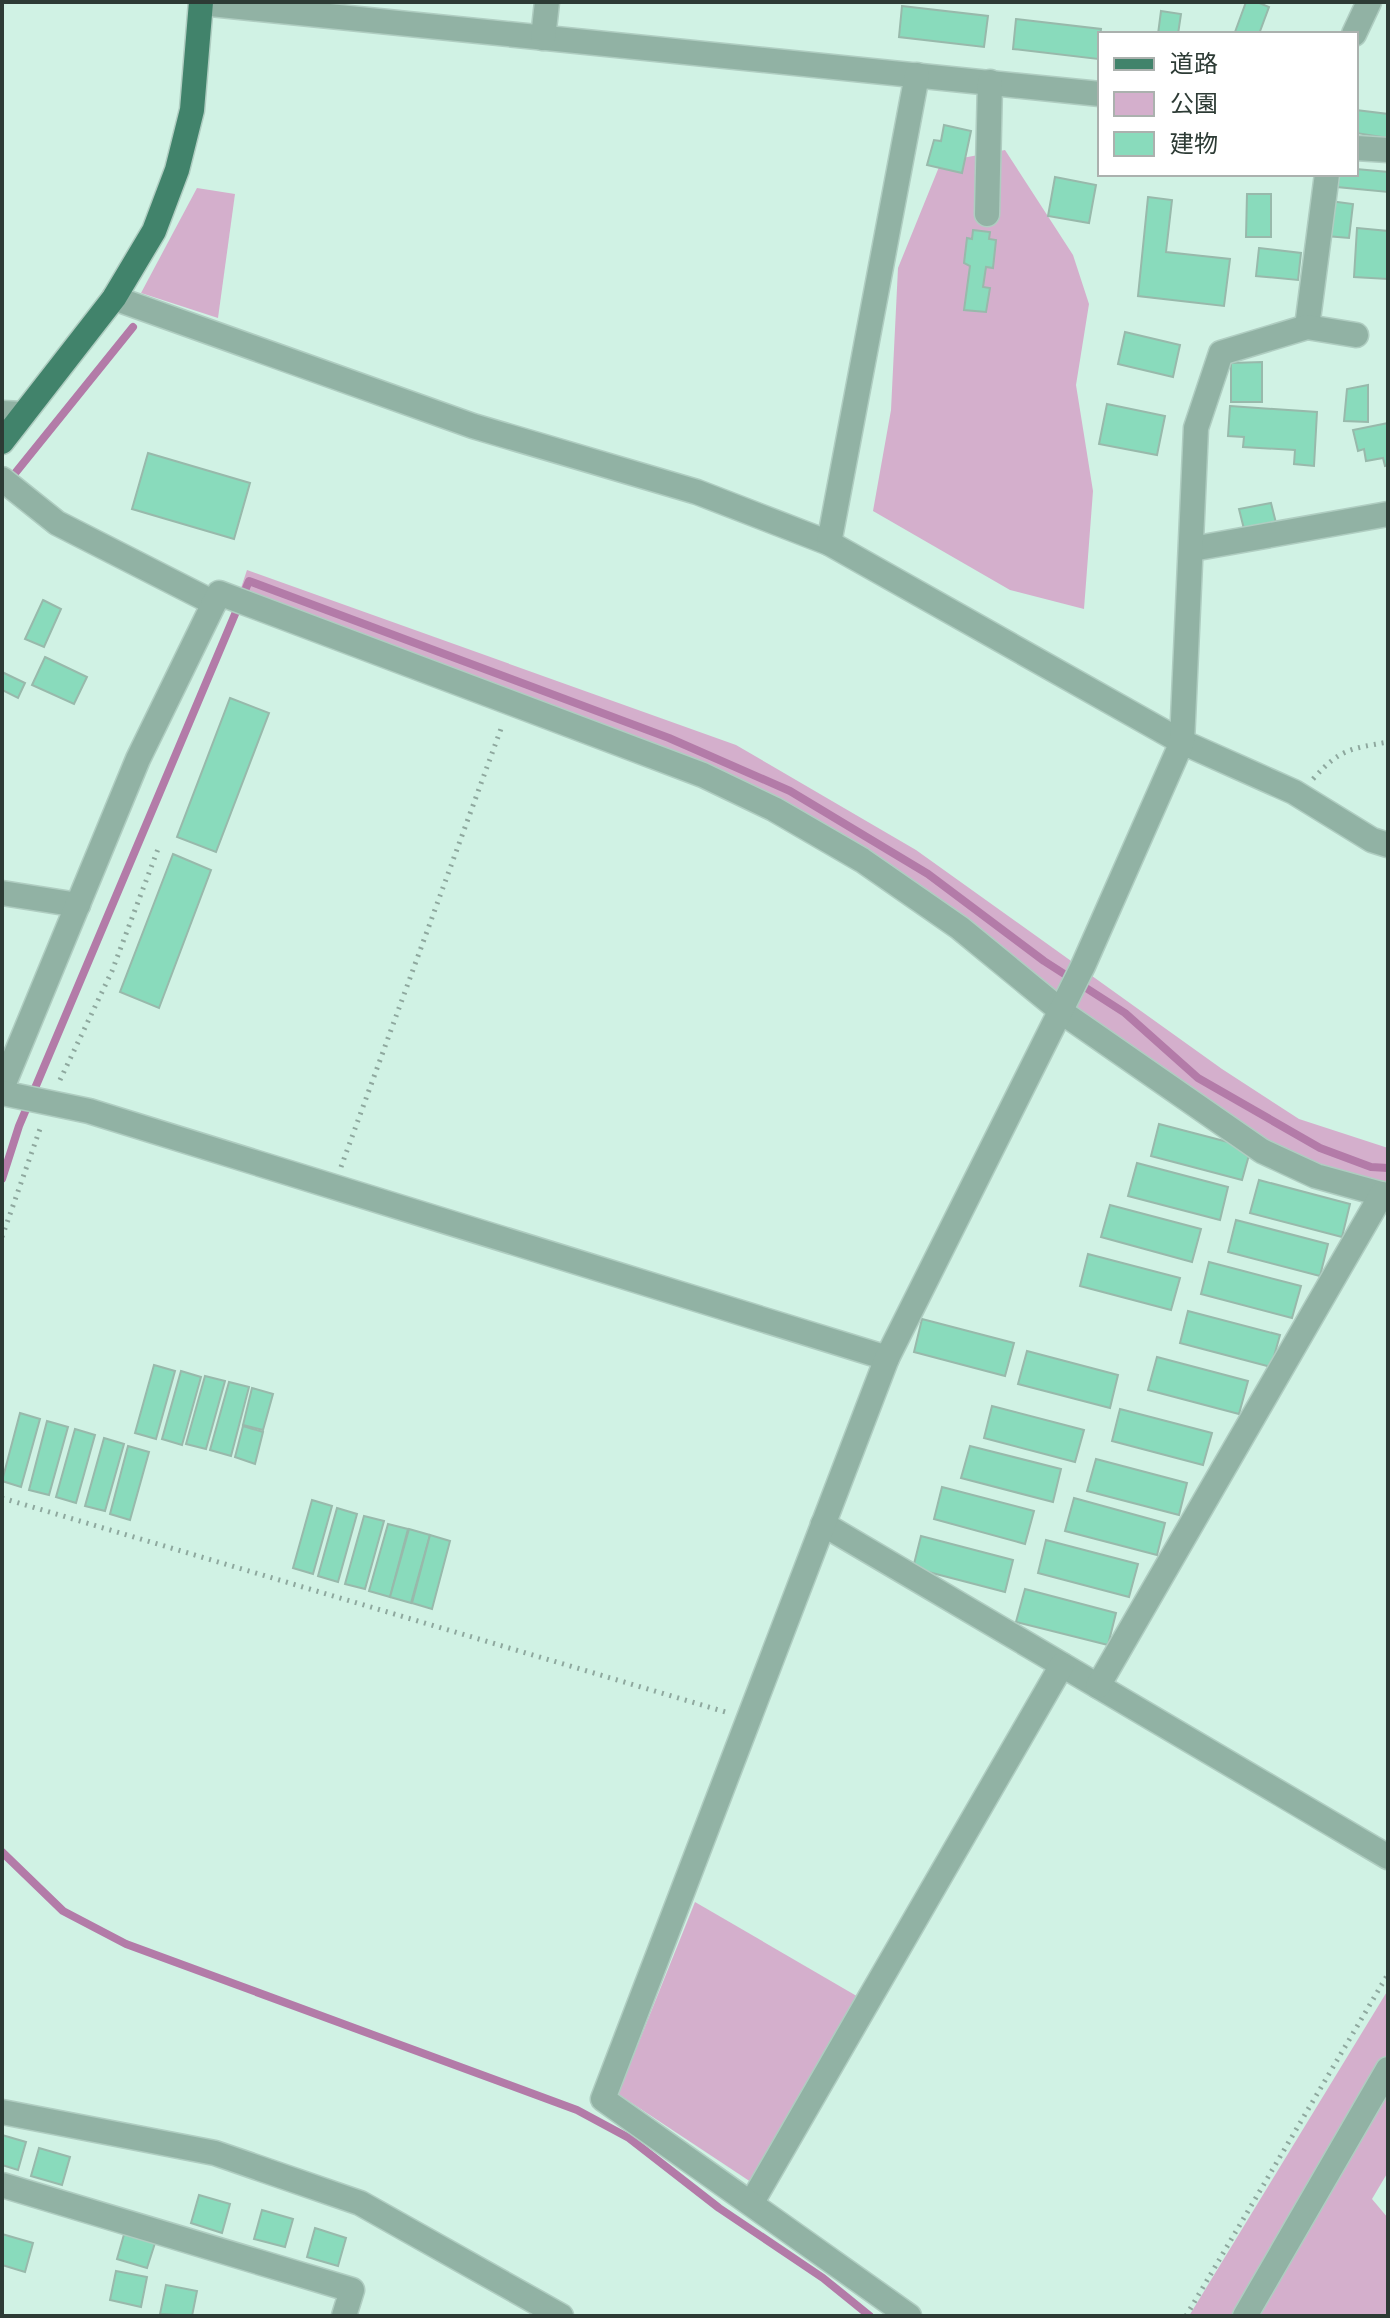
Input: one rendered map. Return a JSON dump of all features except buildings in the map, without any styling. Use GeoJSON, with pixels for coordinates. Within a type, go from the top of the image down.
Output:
{"type":"FeatureCollection","features":[{"type":"Feature","properties":{"kind":"main road"},"geometry":{"type":"LineString","coordinates":[[2,442],[13,413],[114,298],[154,231],[177,170],[192,110],[201,2]]}},
{"type":"Feature","properties":{"kind":"street"},"geometry":{"type":"LineString","coordinates":[[201,2],[1098,94]]}},
{"type":"Feature","properties":{"kind":"street"},"geometry":{"type":"LineString","coordinates":[[543,38],[547,2]]}},
{"type":"Feature","properties":{"kind":"street"},"geometry":{"type":"LineString","coordinates":[[1355,32],[1369,2]]}},
{"type":"Feature","properties":{"kind":"street"},"geometry":{"type":"LineString","coordinates":[[829,543],[917,75]]}},
{"type":"Feature","properties":{"kind":"street"},"geometry":{"type":"LineString","coordinates":[[987,214],[990,82]]}},
{"type":"Feature","properties":{"kind":"street"},"geometry":{"type":"LineString","coordinates":[[1358,148],[1388,150]]}},
{"type":"Feature","properties":{"kind":"street"},"geometry":{"type":"LineString","coordinates":[[1307,327],[1327,176]]}},
{"type":"Feature","properties":{"kind":"street"},"geometry":{"type":"LineString","coordinates":[[114,298],[473,426],[697,492],[829,543],[1182,742],[1299,794],[1372,840],[1388,845]]}},
{"type":"Feature","properties":{"kind":"street"},"geometry":{"type":"LineString","coordinates":[[909,2316],[603,2099],[887,1358],[1083,966],[1182,742],[1196,428],[1221,353],[1307,327],[1356,335]]}},
{"type":"Feature","properties":{"kind":"street"},"geometry":{"type":"LineString","coordinates":[[2,479],[57,523],[214,603]]}},
{"type":"Feature","properties":{"kind":"street"},"geometry":{"type":"LineString","coordinates":[[1192,549],[1388,514]]}},
{"type":"Feature","properties":{"kind":"street"},"geometry":{"type":"LineString","coordinates":[[887,1358],[89,1111],[2,1090],[138,759],[219,593],[703,775],[774,809],[862,860],[960,928],[1062,1008],[1262,1151],[1316,1176],[1385,1195],[1098,1686]]}},
{"type":"Feature","properties":{"kind":"street"},"geometry":{"type":"LineString","coordinates":[[2,893],[78,905]]}},
{"type":"Feature","properties":{"kind":"street"},"geometry":{"type":"LineString","coordinates":[[823,1524],[1388,1857]]}},
{"type":"Feature","properties":{"kind":"street"},"geometry":{"type":"LineString","coordinates":[[752,2202],[1062,1665]]}},
{"type":"Feature","properties":{"kind":"street"},"geometry":{"type":"LineString","coordinates":[[1245,2316],[1388,2069]]}},
{"type":"Feature","properties":{"kind":"street"},"geometry":{"type":"LineString","coordinates":[[2,2112],[215,2153],[360,2203],[561,2316]]}},
{"type":"Feature","properties":{"kind":"street"},"geometry":{"type":"LineString","coordinates":[[2,2185],[352,2290],[344,2316]]}},
{"type":"Feature","properties":{"kind":"path"},"geometry":{"type":"LineString","coordinates":[[334,1187],[511,703]]}},
{"type":"Feature","properties":{"kind":"path"},"geometry":{"type":"LineString","coordinates":[[1299,794],[1334,756],[1388,742]]}},
{"type":"Feature","properties":{"kind":"path"},"geometry":{"type":"LineString","coordinates":[[2,1237],[50,1103],[112,971],[158,849]]}},
{"type":"Feature","properties":{"kind":"path"},"geometry":{"type":"LineString","coordinates":[[2,1498],[749,1719]]}},
{"type":"Feature","properties":{"kind":"path"},"geometry":{"type":"LineString","coordinates":[[1186,2316],[1388,1974]]}},
{"type":"Feature","properties":{"kind":"green space"},"geometry":{"type":"Polygon","coordinates":[[[1005,150],[1073,255],[1089,304],[1076,385],[1093,491],[1084,609],[1010,590],[873,511],[891,410],[898,268],[941,162],[1005,150]]]}},
{"type":"Feature","properties":{"kind":"green space"},"geometry":{"type":"Polygon","coordinates":[[[197,188],[235,194],[218,318],[141,293],[197,188]]]}},
{"type":"Feature","properties":{"kind":"green space"},"geometry":{"type":"Polygon","coordinates":[[[247,570],[736,745],[916,850],[1222,1069],[1299,1119],[1388,1148],[1388,1195],[1316,1176],[774,809],[237,600],[247,570]]]}},
{"type":"Feature","properties":{"kind":"green space"},"geometry":{"type":"Polygon","coordinates":[[[695,1902],[867,2002],[760,2188],[618,2094],[695,1902]]]}},
{"type":"Feature","properties":{"kind":"green space"},"geometry":{"type":"Polygon","coordinates":[[[1388,1990],[1388,2172],[1372,2199],[1388,2218],[1388,2316],[1189,2316],[1388,1990]]]}},
{"type":"Feature","properties":{"kind":"waterway"},"geometry":{"type":"LineString","coordinates":[[8,482],[133,327]]}},
{"type":"Feature","properties":{"kind":"waterway"},"geometry":{"type":"LineString","coordinates":[[2,1179],[19,1126],[249,581],[669,738],[790,791],[928,874],[1044,961],[1125,1013],[1198,1078],[1320,1148],[1371,1167],[1388,1168]]}},
{"type":"Feature","properties":{"kind":"waterway"},"geometry":{"type":"LineString","coordinates":[[2,1852],[63,1911],[126,1944],[577,2110],[629,2138],[719,2208],[823,2278],[870,2316]]}}]}
